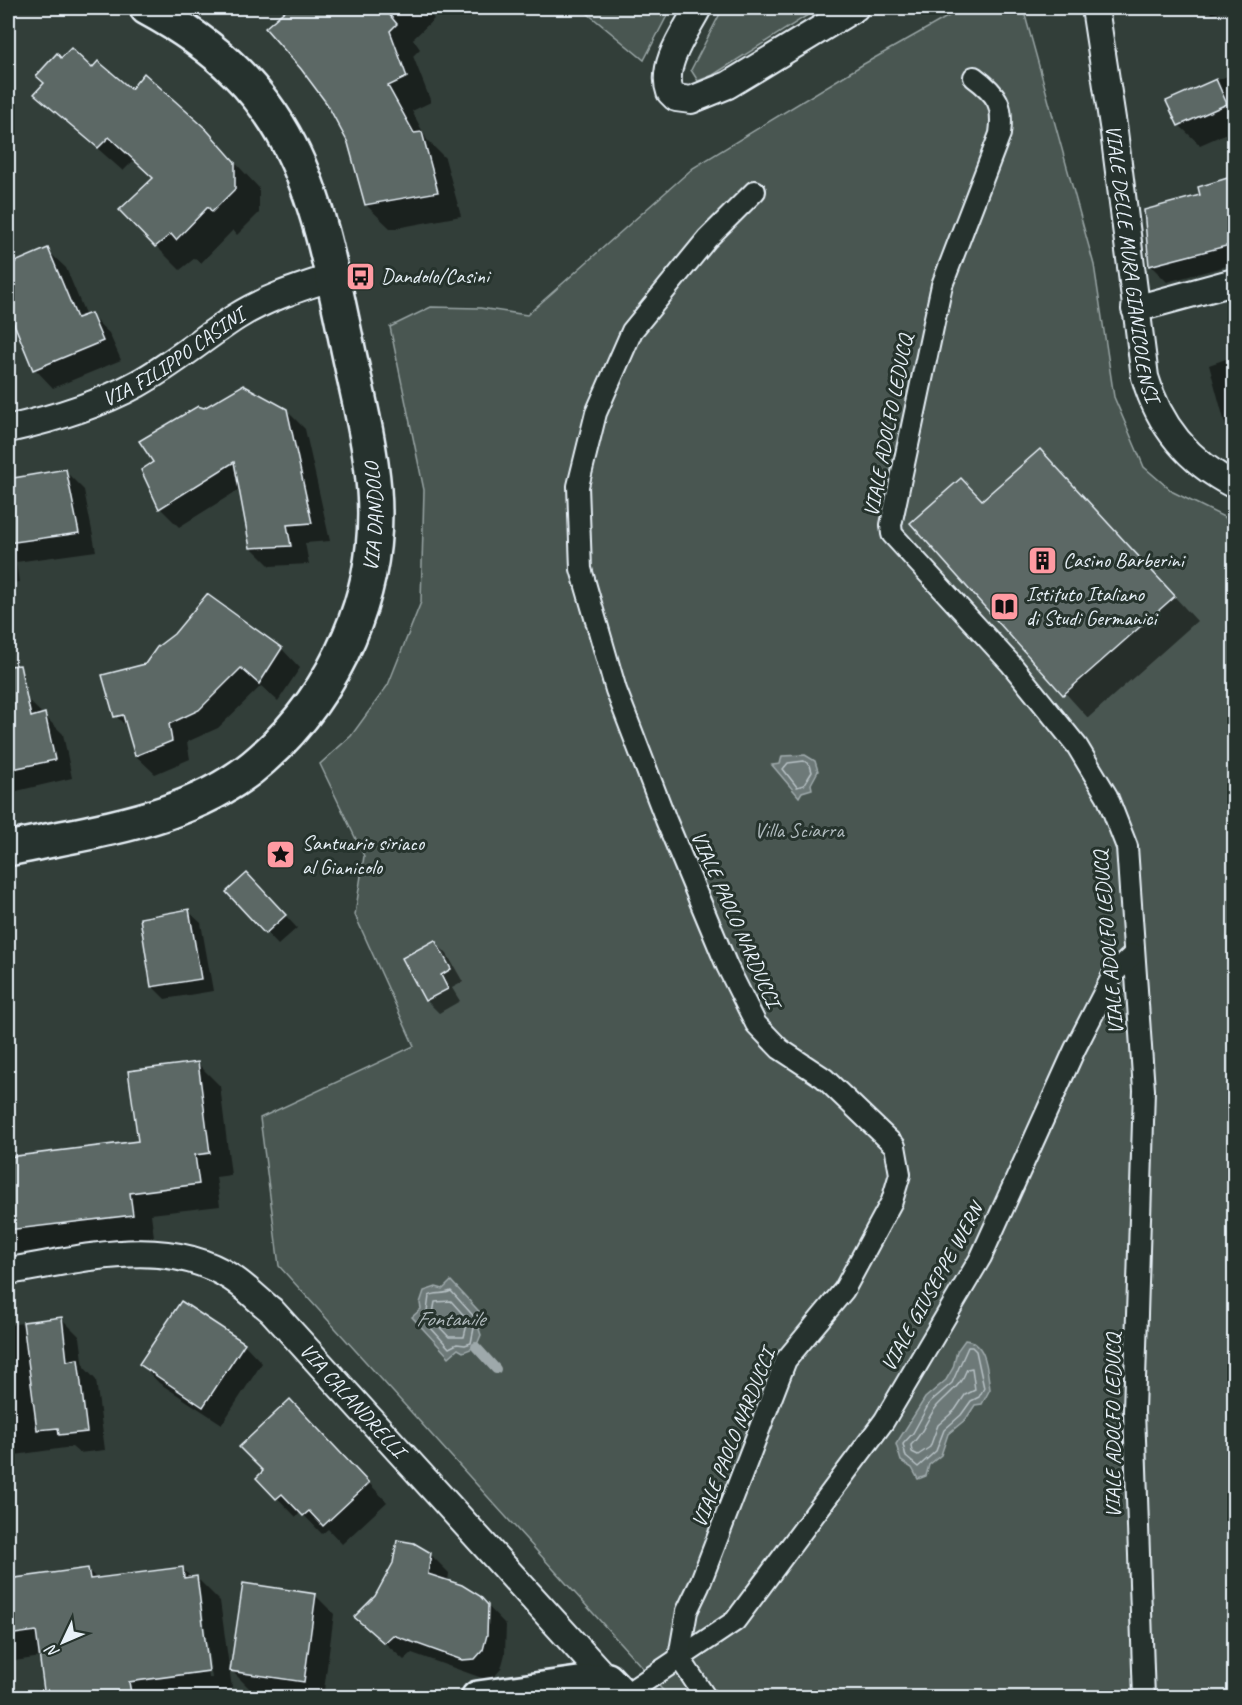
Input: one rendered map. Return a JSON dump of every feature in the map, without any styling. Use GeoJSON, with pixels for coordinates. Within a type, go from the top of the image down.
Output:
{"type":"FeatureCollection","features":[{"type":"Feature","properties":{"kind":"street","name":"VIA DANDOLO"},"geometry":{"type":"LineString","coordinates":[[8,849],[140,820],[207,796],[229,784],[263,759],[296,724],[319,694],[348,640],[363,602],[375,525],[374,489],[333,277],[305,174],[282,127],[260,97],[231,67],[199,41],[147,8]]}},
{"type":"Feature","properties":{"kind":"street"},"geometry":{"type":"LineString","coordinates":[[698,8],[671,61],[668,75],[670,92],[684,99],[698,98],[742,78],[855,8]]}},
{"type":"Feature","properties":{"kind":"street","name":"VIALE DELLE MURA GIANICOLENSI"},"geometry":{"type":"LineString","coordinates":[[1095,8],[1114,132],[1143,368],[1157,411],[1185,451],[1234,485]]}},
{"type":"Feature","properties":{"kind":"street","name":"VIALE ADOLFO LEDUCQ"},"geometry":{"type":"LineString","coordinates":[[974,76],[995,93],[1002,117],[1000,134],[942,285],[891,525],[892,534],[1011,664],[1077,746],[1107,796],[1128,848],[1144,1090],[1134,1411],[1144,1698]]}},
{"type":"Feature","properties":{"kind":"street","name":"VIALE PAOLO NARDUCCI"},"geometry":{"type":"LineString","coordinates":[[679,1657],[687,1611],[699,1586],[786,1360],[844,1290],[892,1201],[900,1174],[895,1146],[824,1078],[780,1050],[756,1024],[727,966],[657,798],[616,690],[581,569],[579,486],[596,413],[632,331],[707,239],[755,191]]}},
{"type":"Feature","properties":{"kind":"street","name":"VIA FILIPPO CASINI"},"geometry":{"type":"LineString","coordinates":[[8,429],[68,413],[107,399],[165,368],[251,308],[280,294],[333,277]]}},
{"type":"Feature","properties":{"kind":"street"},"geometry":{"type":"LineString","coordinates":[[1135,309],[1234,282]]}},
{"type":"Feature","properties":{"kind":"street","name":"VIALE GIUSEPPE WERN"},"geometry":{"type":"LineString","coordinates":[[679,1657],[735,1622],[884,1421],[981,1257],[1075,1049],[1114,973],[1134,954]]}},
{"type":"Feature","properties":{"kind":"street","name":"VIA CALANDRELLI"},"geometry":{"type":"LineString","coordinates":[[8,1271],[112,1255],[154,1253],[203,1264],[232,1278],[271,1310],[618,1691]]}},
{"type":"Feature","properties":{"kind":"street"},"geometry":{"type":"LineString","coordinates":[[478,1698],[618,1691],[679,1657],[706,1698]]}},
{"type":"Feature","properties":{"kind":"green space"},"geometry":{"type":"Polygon","coordinates":[[[581,8],[671,8],[644,60],[581,8]]]}},
{"type":"Feature","properties":{"kind":"green space"},"geometry":{"type":"Polygon","coordinates":[[[723,8],[819,8],[713,75],[698,81],[691,70],[723,8]]]}},
{"type":"Feature","properties":{"kind":"green space","name":"Villa Sciarra"},"geometry":{"type":"Polygon","coordinates":[[[963,8],[1023,8],[1094,265],[1114,397],[1144,467],[1173,492],[1234,522],[1234,1697],[669,1697],[279,1266],[260,1118],[414,1046],[355,915],[364,856],[320,764],[351,736],[388,685],[421,602],[424,490],[390,327],[431,307],[480,308],[527,315],[693,168],[862,65],[963,8]]]}},
{"type":"Feature","properties":{"kind":"water"},"geometry":{"type":"Polygon","coordinates":[[[805,755],[815,761],[818,771],[811,784],[812,789],[802,792],[799,797],[772,765],[780,764],[782,756],[805,755]]]}},
{"type":"Feature","properties":{"kind":"water","name":"Fontanile"},"geometry":{"type":"Polygon","coordinates":[[[451,1281],[488,1321],[479,1329],[481,1335],[476,1347],[463,1352],[458,1349],[449,1357],[412,1317],[421,1309],[420,1303],[424,1291],[436,1287],[443,1289],[451,1281]]]}},
{"type":"Feature","properties":{"kind":"water"},"geometry":{"type":"Polygon","coordinates":[[[965,1340],[972,1342],[982,1351],[987,1366],[990,1389],[982,1404],[975,1405],[966,1419],[948,1434],[941,1455],[929,1465],[926,1476],[918,1479],[912,1468],[901,1461],[896,1444],[925,1398],[946,1380],[953,1368],[957,1351],[965,1340]]]}},
{"type":"Feature","properties":{"kind":"building"},"geometry":{"type":"Polygon","coordinates":[[[288,8],[384,8],[397,24],[390,31],[407,77],[388,86],[414,133],[422,132],[438,192],[365,205],[348,143],[327,104],[301,69],[265,28],[288,8]]]}},
{"type":"Feature","properties":{"kind":"building"},"geometry":{"type":"Polygon","coordinates":[[[71,48],[92,68],[98,61],[131,89],[144,73],[205,128],[235,162],[235,189],[212,212],[208,207],[176,240],[171,234],[155,247],[119,210],[153,178],[109,137],[98,148],[34,94],[44,83],[36,76],[57,53],[61,58],[71,48]]]}},
{"type":"Feature","properties":{"kind":"building"},"geometry":{"type":"Polygon","coordinates":[[[1216,79],[1227,104],[1178,126],[1166,101],[1216,79]]]}},
{"type":"Feature","properties":{"kind":"building"},"geometry":{"type":"Polygon","coordinates":[[[1234,176],[1234,244],[1149,266],[1144,210],[1200,195],[1198,187],[1234,176]]]}},
{"type":"Feature","properties":{"kind":"building"},"geometry":{"type":"Polygon","coordinates":[[[48,248],[77,318],[91,313],[103,341],[33,370],[8,309],[8,265],[48,248]]]}},
{"type":"Feature","properties":{"kind":"building"},"geometry":{"type":"Polygon","coordinates":[[[243,385],[287,409],[312,523],[287,525],[291,546],[250,548],[234,462],[159,509],[141,470],[153,462],[139,441],[198,406],[204,408],[243,385]]]}},
{"type":"Feature","properties":{"kind":"building","name":"Casino Barberini"},"geometry":{"type":"Polygon","coordinates":[[[1040,449],[1175,596],[1063,695],[910,523],[961,478],[982,500],[1040,449]]]}},
{"type":"Feature","properties":{"kind":"building"},"geometry":{"type":"Polygon","coordinates":[[[66,469],[79,533],[8,543],[8,479],[66,469]]]}},
{"type":"Feature","properties":{"kind":"building"},"geometry":{"type":"Polygon","coordinates":[[[207,594],[282,648],[259,684],[241,668],[199,710],[169,724],[172,741],[135,756],[123,715],[114,717],[102,675],[145,664],[157,647],[174,634],[207,594]]]}},
{"type":"Feature","properties":{"kind":"building"},"geometry":{"type":"Polygon","coordinates":[[[20,665],[31,717],[45,713],[55,760],[8,770],[8,666],[20,665]]]}},
{"type":"Feature","properties":{"kind":"building"},"geometry":{"type":"Polygon","coordinates":[[[247,873],[286,915],[265,934],[226,892],[247,873]]]}},
{"type":"Feature","properties":{"kind":"building"},"geometry":{"type":"Polygon","coordinates":[[[189,909],[201,979],[151,987],[140,918],[189,909]]]}},
{"type":"Feature","properties":{"kind":"building"},"geometry":{"type":"Polygon","coordinates":[[[435,940],[451,969],[441,975],[448,989],[425,1001],[402,958],[435,940]]]}},
{"type":"Feature","properties":{"kind":"building"},"geometry":{"type":"Polygon","coordinates":[[[198,1062],[210,1153],[195,1155],[199,1184],[130,1193],[133,1215],[8,1230],[8,1157],[138,1141],[128,1071],[198,1062]]]}},
{"type":"Feature","properties":{"kind":"building"},"geometry":{"type":"Polygon","coordinates":[[[181,1301],[245,1343],[203,1407],[139,1364],[181,1301]]]}},
{"type":"Feature","properties":{"kind":"building"},"geometry":{"type":"Polygon","coordinates":[[[62,1317],[67,1361],[78,1359],[87,1432],[59,1435],[58,1428],[37,1430],[23,1322],[62,1317]]]}},
{"type":"Feature","properties":{"kind":"building"},"geometry":{"type":"Polygon","coordinates":[[[290,1399],[369,1483],[323,1526],[309,1511],[303,1516],[282,1494],[276,1499],[256,1478],[263,1471],[239,1447],[290,1399]]]}},
{"type":"Feature","properties":{"kind":"building"},"geometry":{"type":"Polygon","coordinates":[[[397,1540],[414,1543],[431,1553],[428,1574],[462,1585],[480,1596],[488,1605],[487,1635],[483,1650],[475,1659],[462,1660],[393,1635],[384,1643],[354,1617],[375,1596],[393,1563],[397,1540]]]}},
{"type":"Feature","properties":{"kind":"building"},"geometry":{"type":"Polygon","coordinates":[[[183,1567],[184,1578],[197,1576],[209,1671],[129,1682],[132,1698],[45,1698],[36,1631],[8,1635],[8,1579],[88,1568],[90,1579],[183,1567]]]}},
{"type":"Feature","properties":{"kind":"building"},"geometry":{"type":"Polygon","coordinates":[[[243,1583],[316,1594],[304,1682],[230,1671],[243,1583]]]}},
{"type":"Feature","properties":{"kind":"waterway"},"geometry":{"type":"LineString","coordinates":[[476,1347],[496,1369]]}},
{"type":"Feature","properties":{"kind":"place","name":"Dandolo/Casini"},"geometry":{"type":"Point","coordinates":[360,276]}},
{"type":"Feature","properties":{"kind":"place","name":"Casino Barberini"},"geometry":{"type":"Point","coordinates":[1042,560]}},
{"type":"Feature","properties":{"kind":"place","name":"Istituto Italiano di Studi Germanici"},"geometry":{"type":"Point","coordinates":[1005,606]}},
{"type":"Feature","properties":{"kind":"place","name":"Santuario siriaco al Gianicolo"},"geometry":{"type":"Point","coordinates":[281,855]}}]}
